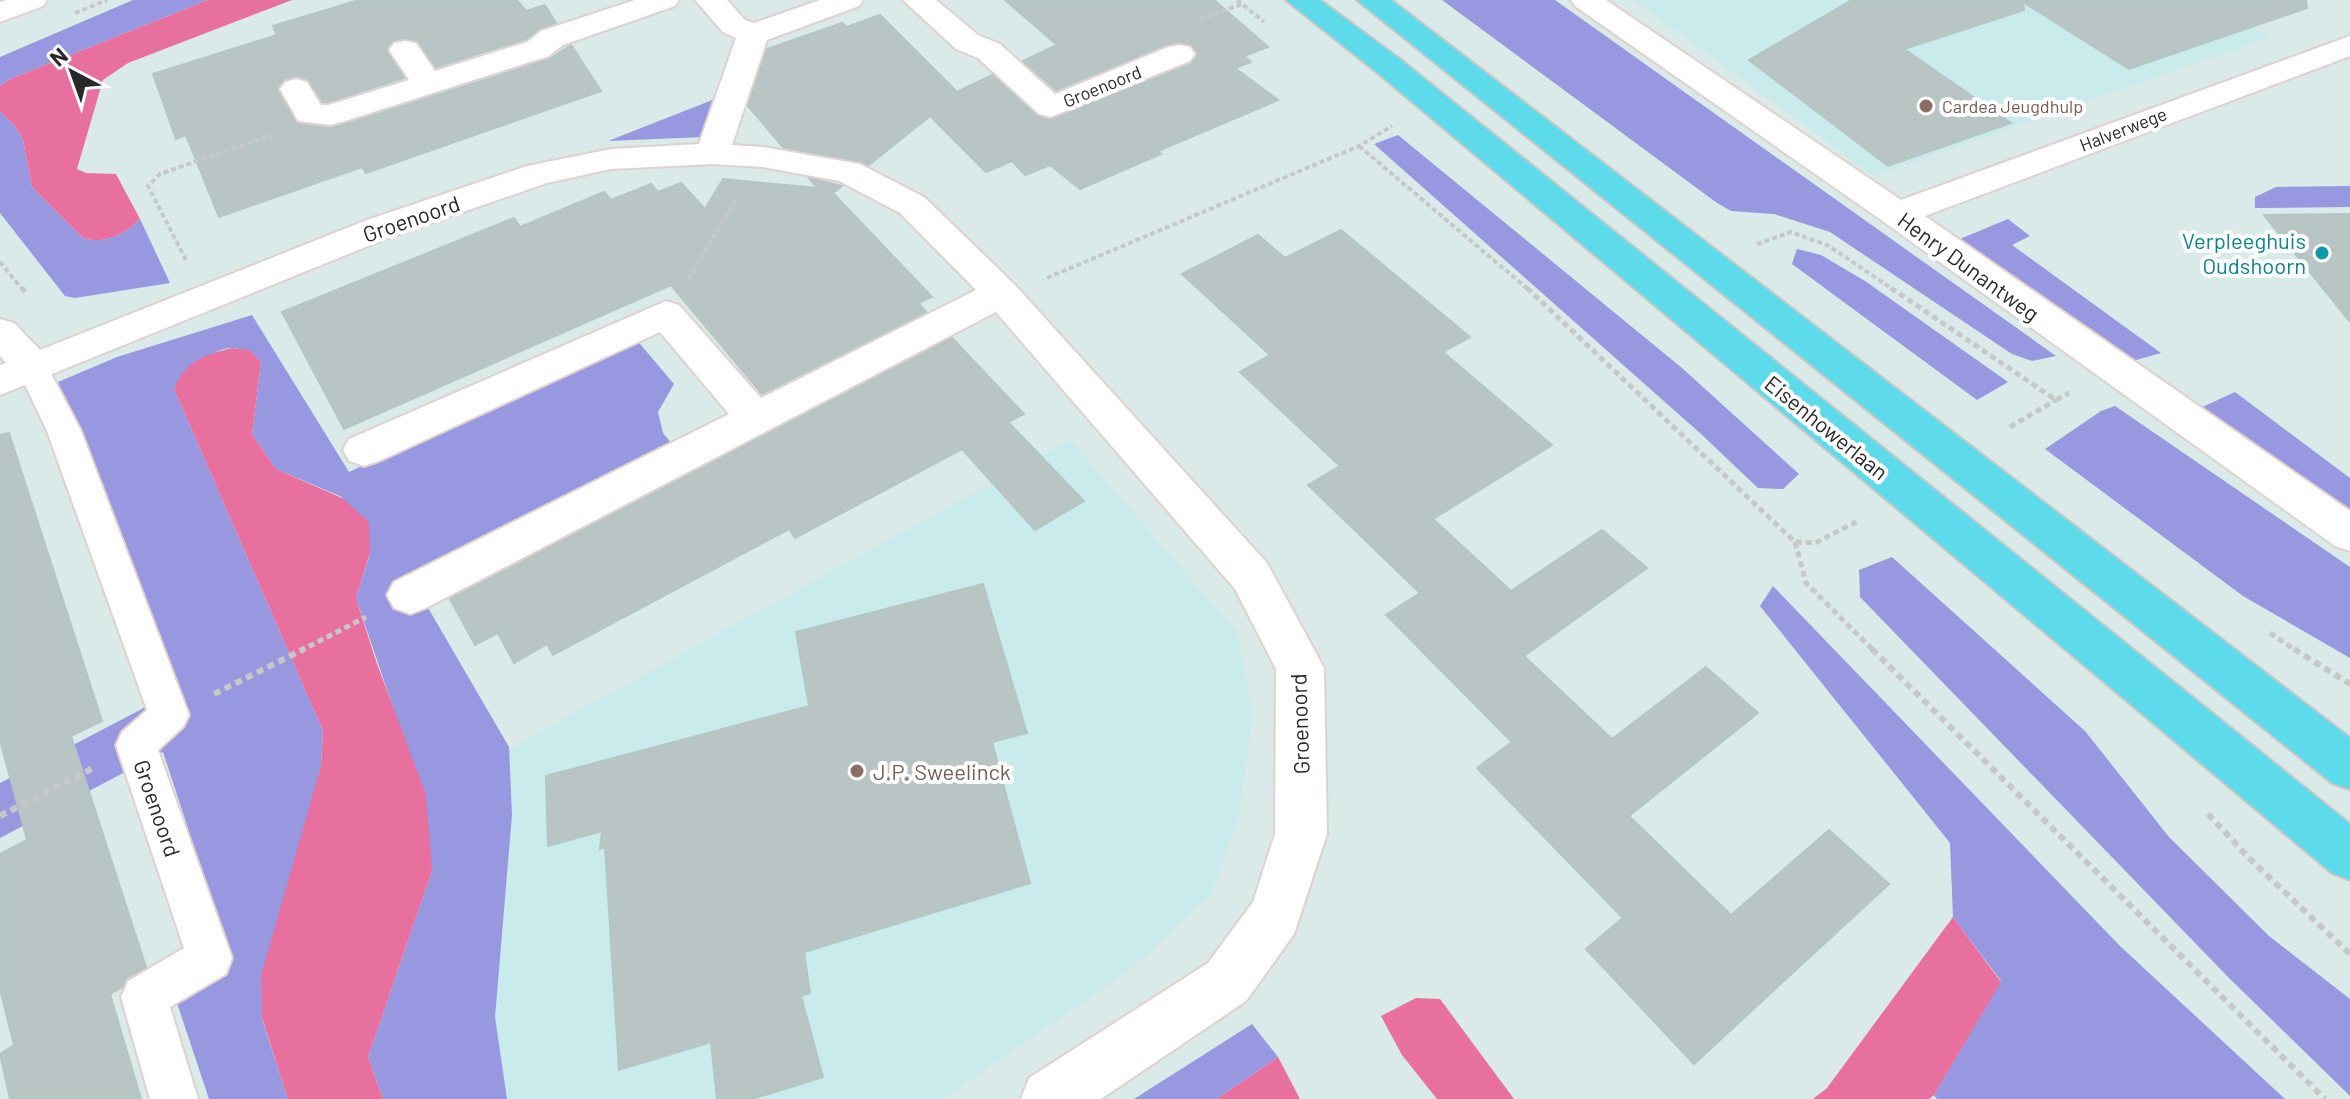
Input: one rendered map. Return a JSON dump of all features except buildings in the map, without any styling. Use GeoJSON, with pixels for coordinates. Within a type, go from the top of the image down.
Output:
{"type":"FeatureCollection","features":[{"type":"Feature","properties":{"kind":"main road","name":"Eisenhowerlaan"},"geometry":{"type":"LineString","coordinates":[[1301,0],[1390,67],[2350,856]]}},
{"type":"Feature","properties":{"kind":"main road"},"geometry":{"type":"LineString","coordinates":[[1372,0],[2048,527],[2350,767]]}},
{"type":"Feature","properties":{"kind":"street"},"geometry":{"type":"LineString","coordinates":[[0,13],[32,0]]}},
{"type":"Feature","properties":{"kind":"street"},"geometry":{"type":"LineString","coordinates":[[296,89],[310,114],[330,115],[369,106],[538,49],[552,38],[664,0]]}},
{"type":"Feature","properties":{"kind":"street"},"geometry":{"type":"LineString","coordinates":[[710,0],[734,26],[753,34],[848,0]]}},
{"type":"Feature","properties":{"kind":"street","name":"Groenoord"},"geometry":{"type":"LineString","coordinates":[[918,0],[967,42],[989,51],[1051,107],[1179,54]]}},
{"type":"Feature","properties":{"kind":"street","name":"Henry Dunantweg"},"geometry":{"type":"LineString","coordinates":[[1586,0],[1897,214],[2112,369],[2350,534]]}},
{"type":"Feature","properties":{"kind":"street"},"geometry":{"type":"LineString","coordinates":[[712,154],[753,34]]}},
{"type":"Feature","properties":{"kind":"street","name":"Halverwege"},"geometry":{"type":"LineString","coordinates":[[1897,214],[2350,45]]}},
{"type":"Feature","properties":{"kind":"street"},"geometry":{"type":"LineString","coordinates":[[405,50],[429,86]]}},
{"type":"Feature","properties":{"kind":"street","name":"Groenoord"},"geometry":{"type":"LineString","coordinates":[[16,374],[380,228],[539,174],[611,159],[712,154],[763,157],[848,172],[912,205],[1001,293],[1251,576],[1300,668],[1301,834],[1275,916],[1227,982],[1050,1099]]}},
{"type":"Feature","properties":{"kind":"street"},"geometry":{"type":"LineString","coordinates":[[410,595],[1001,293]]}},
{"type":"Feature","properties":{"kind":"street"},"geometry":{"type":"LineString","coordinates":[[364,450],[666,314],[755,418]]}},
{"type":"Feature","properties":{"kind":"street","name":"Groenoord"},"geometry":{"type":"LineString","coordinates":[[0,332],[16,374],[64,431],[169,715],[136,745],[210,958],[144,997],[174,1099]]}},
{"type":"Feature","properties":{"kind":"path"},"geometry":{"type":"LineString","coordinates":[[205,297],[148,186],[160,174],[308,122],[320,115]]}},
{"type":"Feature","properties":{"kind":"path"},"geometry":{"type":"LineString","coordinates":[[1001,293],[1053,276],[1359,146],[1392,126]]}},
{"type":"Feature","properties":{"kind":"path"},"geometry":{"type":"LineString","coordinates":[[1359,146],[1556,313],[1795,542],[1806,583],[2325,1099]]}},
{"type":"Feature","properties":{"kind":"path"},"geometry":{"type":"LineString","coordinates":[[666,314],[763,157]]}},
{"type":"Feature","properties":{"kind":"path"},"geometry":{"type":"LineString","coordinates":[[1754,245],[1791,232],[1829,246],[2056,400]]}},
{"type":"Feature","properties":{"kind":"path"},"geometry":{"type":"LineString","coordinates":[[2010,427],[2112,369]]}},
{"type":"Feature","properties":{"kind":"path"},"geometry":{"type":"LineString","coordinates":[[1795,542],[1815,543],[1858,521]]}},
{"type":"Feature","properties":{"kind":"path"},"geometry":{"type":"LineString","coordinates":[[241,681],[410,595]]}},
{"type":"Feature","properties":{"kind":"path"},"geometry":{"type":"LineString","coordinates":[[0,816],[136,745]]}},
{"type":"Feature","properties":{"kind":"shaded area"},"geometry":{"type":"Polygon","coordinates":[[[133,0],[208,0],[10,79],[0,86],[0,57],[133,0]]]}},
{"type":"Feature","properties":{"kind":"shaded area"},"geometry":{"type":"Polygon","coordinates":[[[208,0],[292,0],[128,63],[103,80],[77,169],[86,173],[116,174],[140,219],[114,237],[99,240],[83,238],[32,187],[23,140],[15,126],[0,111],[0,86],[10,79],[208,0]]]}},
{"type":"Feature","properties":{"kind":"shaded area"},"geometry":{"type":"Polygon","coordinates":[[[1442,0],[1555,0],[2056,356],[2032,361],[2012,354],[1830,232],[1774,214],[1731,211],[1717,203],[1442,0]]]}},
{"type":"Feature","properties":{"kind":"shaded area","name":"Cardea Jeugdhulp"},"geometry":{"type":"Polygon","coordinates":[[[1634,0],[2206,0],[2271,37],[1874,176],[1634,0]]]}},
{"type":"Feature","properties":{"kind":"shaded area"},"geometry":{"type":"Polygon","coordinates":[[[720,97],[704,137],[608,141],[720,97]]]}},
{"type":"Feature","properties":{"kind":"shaded area"},"geometry":{"type":"Polygon","coordinates":[[[0,111],[15,126],[23,140],[32,187],[83,238],[99,240],[114,237],[140,219],[170,283],[75,298],[65,296],[0,213],[0,111]]]}},
{"type":"Feature","properties":{"kind":"shaded area"},"geometry":{"type":"Polygon","coordinates":[[[1398,135],[1682,368],[1799,474],[1783,489],[1758,488],[1374,144],[1398,135]]]}},
{"type":"Feature","properties":{"kind":"shaded area"},"geometry":{"type":"Polygon","coordinates":[[[2350,186],[2350,207],[2255,208],[2255,197],[2276,187],[2350,186]]]}},
{"type":"Feature","properties":{"kind":"shaded area"},"geometry":{"type":"Polygon","coordinates":[[[2008,219],[2030,236],[2012,245],[2161,353],[2129,362],[1955,241],[2008,219]]]}},
{"type":"Feature","properties":{"kind":"shaded area"},"geometry":{"type":"Polygon","coordinates":[[[1797,249],[1821,255],[1865,281],[2008,382],[1977,400],[1792,264],[1797,249]]]}},
{"type":"Feature","properties":{"kind":"shaded area"},"geometry":{"type":"Polygon","coordinates":[[[252,315],[349,472],[635,338],[674,384],[658,412],[663,433],[676,449],[427,606],[509,747],[512,815],[495,1017],[507,1099],[383,1099],[368,1057],[432,871],[398,722],[356,598],[370,554],[342,497],[276,469],[252,434],[261,362],[248,352],[236,348],[214,353],[174,389],[323,731],[321,766],[262,1019],[288,1099],[209,1099],[174,994],[229,953],[163,752],[0,838],[0,783],[142,709],[172,685],[58,382],[117,357],[252,315]]]}},
{"type":"Feature","properties":{"kind":"shaded area"},"geometry":{"type":"Polygon","coordinates":[[[232,348],[249,350],[261,362],[252,434],[276,469],[342,498],[369,522],[370,553],[356,598],[426,795],[432,871],[368,1057],[383,1099],[288,1099],[262,1018],[261,976],[321,766],[323,731],[174,389],[184,372],[197,361],[232,348]]]}},
{"type":"Feature","properties":{"kind":"shaded area"},"geometry":{"type":"Polygon","coordinates":[[[2235,392],[2350,478],[2350,512],[2198,409],[2235,392]]]}},
{"type":"Feature","properties":{"kind":"shaded area"},"geometry":{"type":"Polygon","coordinates":[[[2115,406],[2350,567],[2350,658],[2243,596],[2045,449],[2101,411],[2115,406]]]}},
{"type":"Feature","properties":{"kind":"shaded area","name":"J.P. Sweelinck"},"geometry":{"type":"Polygon","coordinates":[[[1070,440],[1237,632],[1253,717],[1238,821],[1210,896],[1127,972],[942,1099],[383,1099],[426,795],[1070,440]]]}},
{"type":"Feature","properties":{"kind":"shaded area"},"geometry":{"type":"Polygon","coordinates":[[[1892,557],[2085,731],[2169,837],[2269,936],[2350,999],[2350,1096],[2229,978],[1860,597],[1859,570],[1892,557]]]}},
{"type":"Feature","properties":{"kind":"shaded area"},"geometry":{"type":"Polygon","coordinates":[[[1773,586],[2120,946],[2285,1099],[1937,1099],[1934,1095],[2001,981],[1953,917],[1950,843],[1760,606],[1773,586]]]}},
{"type":"Feature","properties":{"kind":"shaded area"},"geometry":{"type":"Polygon","coordinates":[[[1953,917],[2001,982],[1934,1095],[1929,1099],[1813,1099],[1827,1088],[1953,917]]]}},
{"type":"Feature","properties":{"kind":"shaded area"},"geometry":{"type":"Polygon","coordinates":[[[1416,998],[1440,999],[1514,1099],[1437,1099],[1402,1055],[1381,1016],[1416,998]]]}},
{"type":"Feature","properties":{"kind":"shaded area"},"geometry":{"type":"Polygon","coordinates":[[[1252,1024],[1278,1057],[1217,1099],[1134,1099],[1252,1024]]]}},
{"type":"Feature","properties":{"kind":"shaded area"},"geometry":{"type":"Polygon","coordinates":[[[1278,1057],[1300,1099],[1217,1099],[1278,1057]]]}},
{"type":"Feature","properties":{"kind":"place","name":"Cardea Jeugdhulp"},"geometry":{"type":"Point","coordinates":[1926,106]}},
{"type":"Feature","properties":{"kind":"place","name":"Verpleeghuis Oudshoorn"},"geometry":{"type":"Point","coordinates":[2322,253]}},
{"type":"Feature","properties":{"kind":"place","name":"J.P. Sweelinck"},"geometry":{"type":"Point","coordinates":[857,771]}}]}
